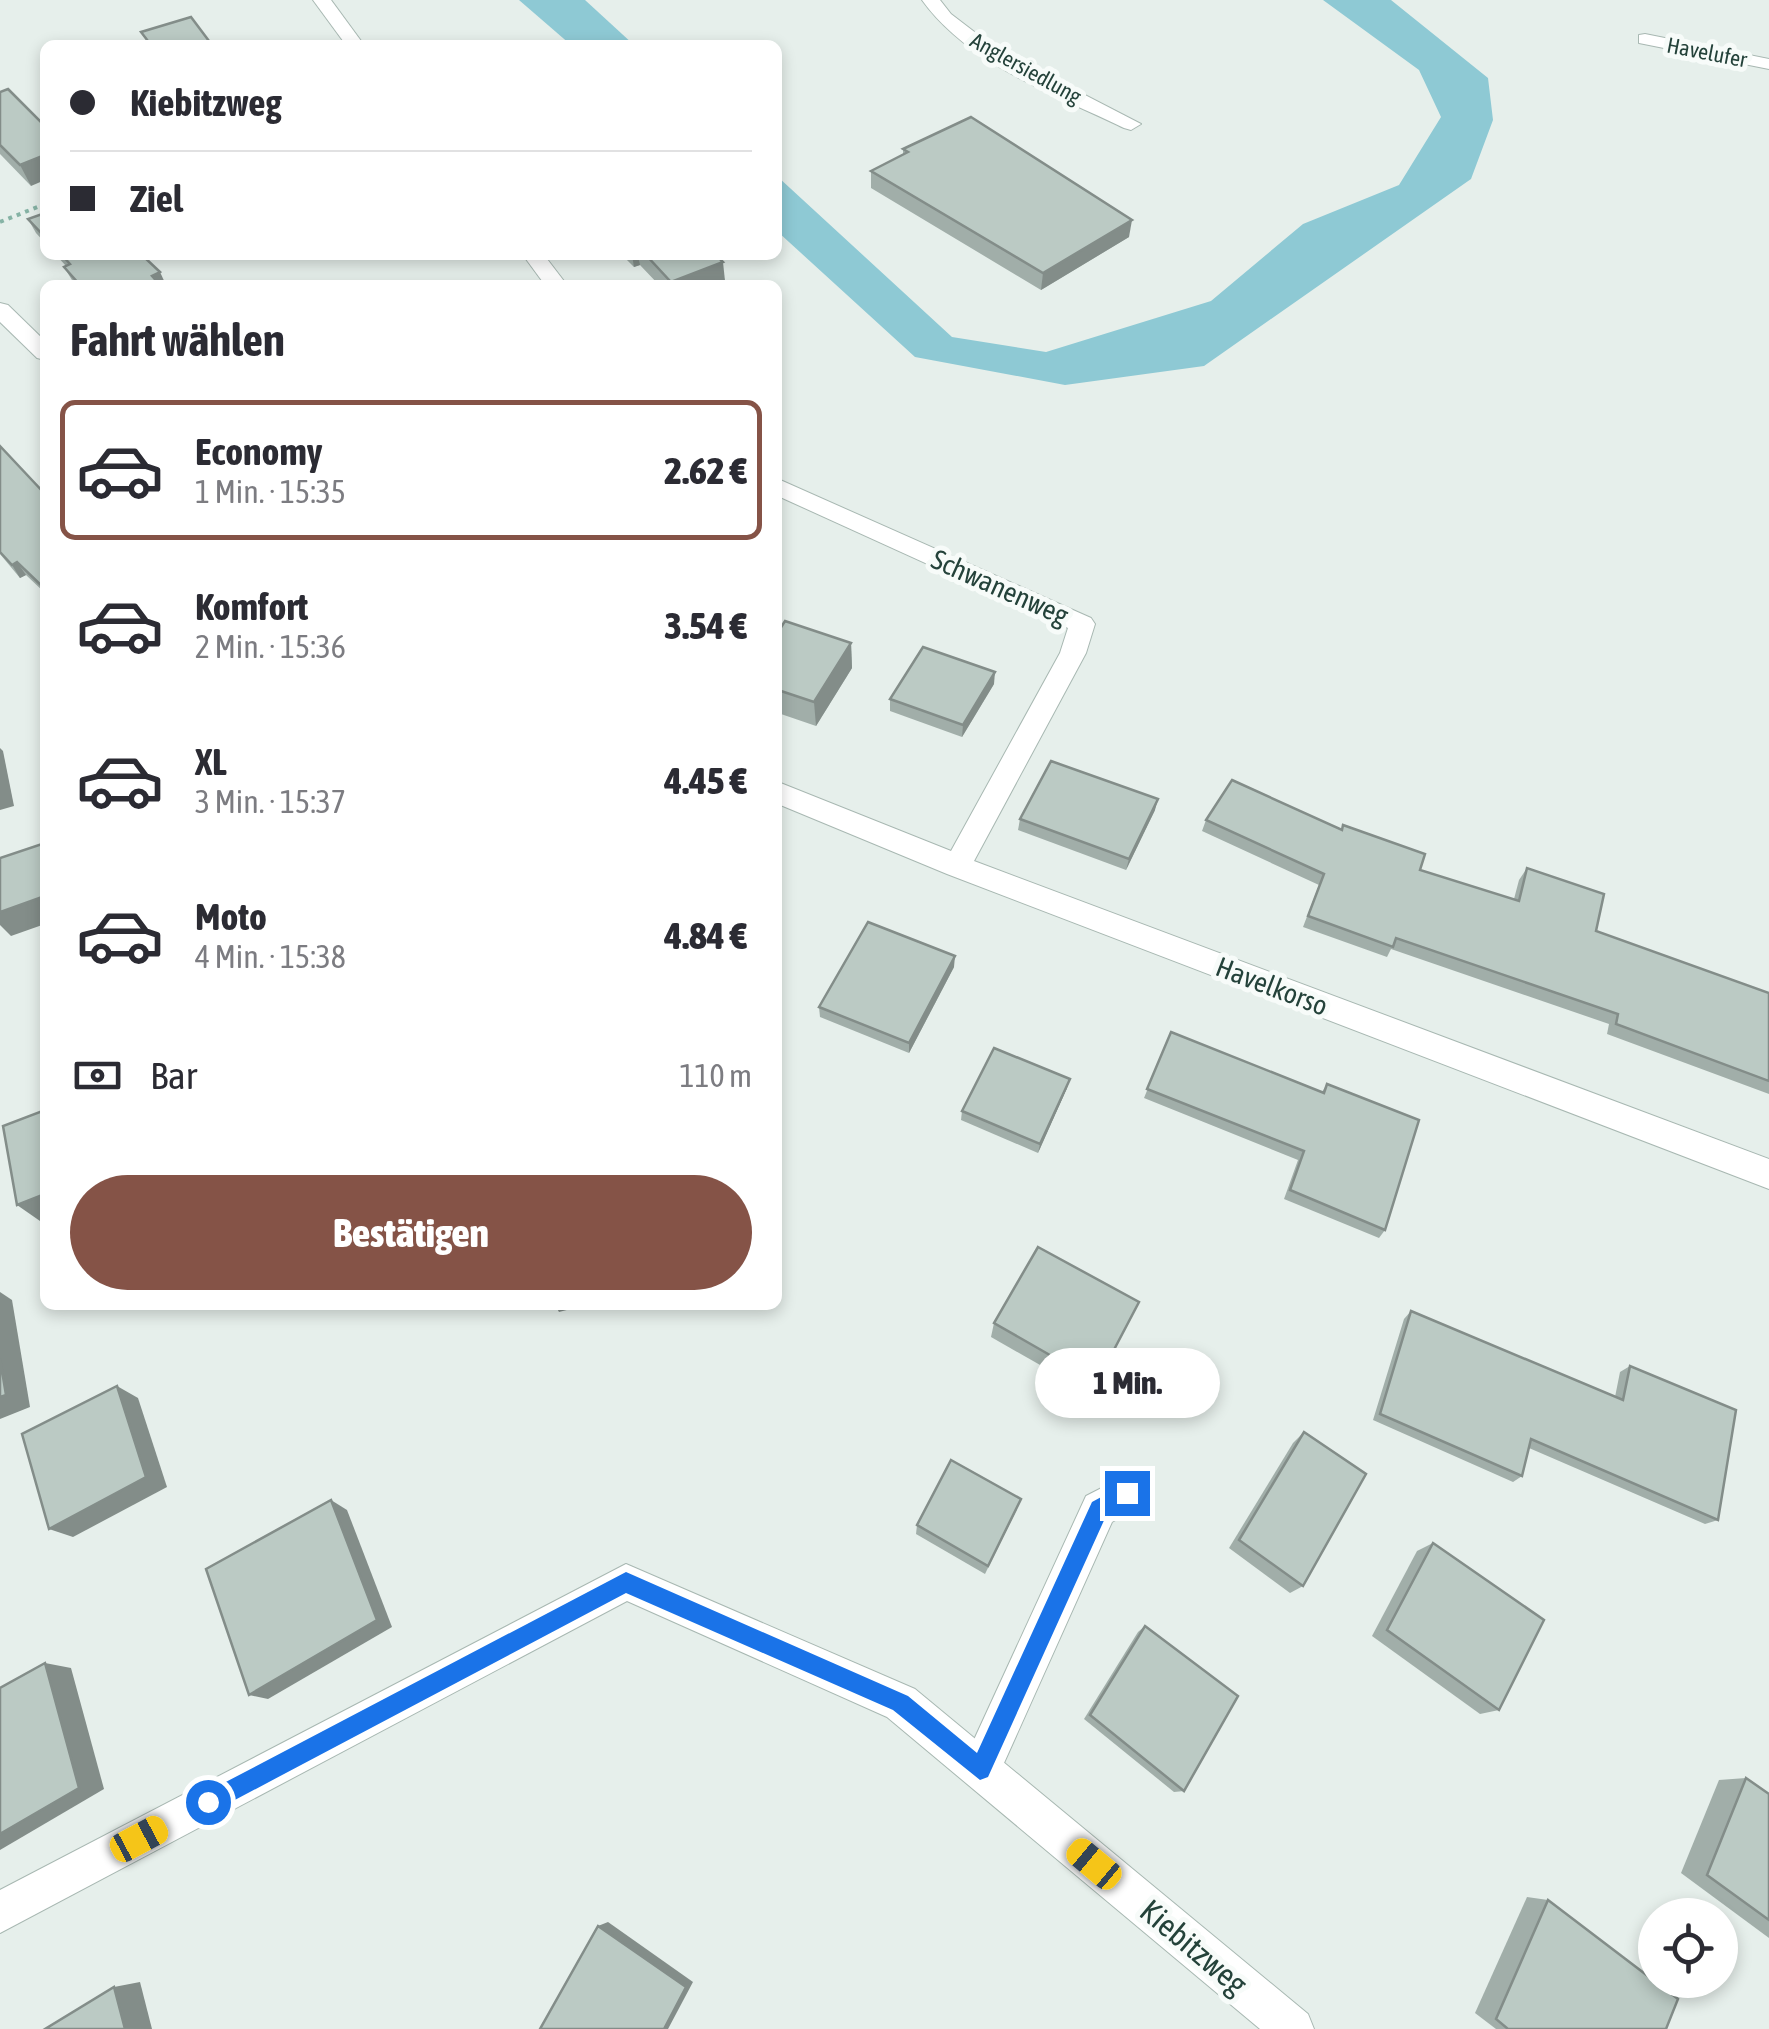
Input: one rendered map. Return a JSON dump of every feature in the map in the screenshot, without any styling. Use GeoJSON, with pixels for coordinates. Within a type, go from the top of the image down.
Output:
{"type":"FeatureCollection","features":[{"type":"Feature","properties":{"kind":"street"},"geometry":{"type":"LineString","coordinates":[[322,0],[351,40]]}},
{"type":"Feature","properties":{"kind":"street","name":"Anglersiedlung"},"geometry":{"type":"LineString","coordinates":[[930,0],[939,16],[1013,66],[1132,124]]}},
{"type":"Feature","properties":{"kind":"street","name":"Havelufer"},"geometry":{"type":"LineString","coordinates":[[1645,39],[1769,64]]}},
{"type":"Feature","properties":{"kind":"street"},"geometry":{"type":"LineString","coordinates":[[537,260],[552,280]]}},
{"type":"Feature","properties":{"kind":"street"},"geometry":{"type":"LineString","coordinates":[[2,319],[40,349]]}},
{"type":"Feature","properties":{"kind":"street","name":"Schwanenweg"},"geometry":{"type":"LineString","coordinates":[[782,489],[1082,624],[1073,654],[957,866]]}},
{"type":"Feature","properties":{"kind":"street","name":"Havelkorso"},"geometry":{"type":"LineString","coordinates":[[782,795],[957,866],[1769,1174]]}},
{"type":"Feature","properties":{"kind":"street"},"geometry":{"type":"LineString","coordinates":[[980,1769],[1099,1509],[1127,1493]]}},
{"type":"Feature","properties":{"kind":"street","name":"Kiebitzweg"},"geometry":{"type":"LineString","coordinates":[[0,1912],[626,1582],[900,1703],[1293,2029]]}},
{"type":"Feature","properties":{"kind":"path"},"geometry":{"type":"LineString","coordinates":[[0,222],[40,206]]}},
{"type":"Feature","properties":{"kind":"water"},"geometry":{"type":"Polygon","coordinates":[[[519,0],[585,0],[629,40],[565,40],[519,0]]]}},
{"type":"Feature","properties":{"kind":"water"},"geometry":{"type":"Polygon","coordinates":[[[1323,0],[1391,0],[1488,78],[1493,120],[1471,179],[1204,366],[1065,385],[915,357],[782,236],[782,181],[952,337],[1046,352],[1211,301],[1303,224],[1399,185],[1441,117],[1419,70],[1323,0]]]}},
{"type":"Feature","properties":{"kind":"building"},"geometry":{"type":"Polygon","coordinates":[[[191,17],[208,40],[147,40],[141,32],[191,17]]]}},
{"type":"Feature","properties":{"kind":"building"},"geometry":{"type":"Polygon","coordinates":[[[8,89],[40,121],[40,157],[20,165],[0,145],[0,92],[8,89]]]}},
{"type":"Feature","properties":{"kind":"building"},"geometry":{"type":"Polygon","coordinates":[[[971,117],[1132,220],[1043,273],[871,171],[908,152],[903,149],[971,117]]]}},
{"type":"Feature","properties":{"kind":"building"},"geometry":{"type":"Polygon","coordinates":[[[40,215],[40,232],[28,219],[40,215]]]}},
{"type":"Feature","properties":{"kind":"building"},"geometry":{"type":"Polygon","coordinates":[[[66,260],[147,260],[160,272],[152,276],[156,280],[76,280],[64,267],[70,264],[66,260]]]}},
{"type":"Feature","properties":{"kind":"building"},"geometry":{"type":"Polygon","coordinates":[[[651,260],[723,262],[676,280],[669,280],[651,260]]]}},
{"type":"Feature","properties":{"kind":"building"},"geometry":{"type":"Polygon","coordinates":[[[0,446],[40,489],[40,584],[0,552],[0,446]]]}},
{"type":"Feature","properties":{"kind":"building"},"geometry":{"type":"Polygon","coordinates":[[[785,621],[851,643],[814,702],[782,691],[785,621]]]}},
{"type":"Feature","properties":{"kind":"building"},"geometry":{"type":"Polygon","coordinates":[[[923,647],[995,672],[963,725],[890,699],[923,647]]]}},
{"type":"Feature","properties":{"kind":"building"},"geometry":{"type":"Polygon","coordinates":[[[1051,761],[1158,799],[1129,859],[1020,819],[1051,761]]]}},
{"type":"Feature","properties":{"kind":"building"},"geometry":{"type":"Polygon","coordinates":[[[1232,780],[1342,830],[1343,825],[1425,854],[1420,870],[1519,901],[1527,868],[1604,894],[1596,931],[1769,993],[1769,1081],[1616,1024],[1618,1014],[1396,938],[1393,947],[1308,916],[1324,874],[1206,820],[1232,780]]]}},
{"type":"Feature","properties":{"kind":"building"},"geometry":{"type":"Polygon","coordinates":[[[40,845],[40,898],[0,912],[0,858],[40,845]]]}},
{"type":"Feature","properties":{"kind":"building"},"geometry":{"type":"Polygon","coordinates":[[[868,922],[955,956],[909,1043],[819,1007],[868,922]]]}},
{"type":"Feature","properties":{"kind":"building"},"geometry":{"type":"Polygon","coordinates":[[[1171,1032],[1324,1093],[1327,1084],[1419,1120],[1385,1230],[1290,1190],[1304,1151],[1147,1089],[1171,1032]]]}},
{"type":"Feature","properties":{"kind":"building"},"geometry":{"type":"Polygon","coordinates":[[[994,1048],[1070,1079],[1040,1144],[962,1111],[994,1048]]]}},
{"type":"Feature","properties":{"kind":"building"},"geometry":{"type":"Polygon","coordinates":[[[40,1112],[40,1196],[17,1205],[3,1126],[40,1112]]]}},
{"type":"Feature","properties":{"kind":"building"},"geometry":{"type":"Polygon","coordinates":[[[1038,1247],[1139,1302],[1097,1382],[994,1323],[1038,1247]]]}},
{"type":"Feature","properties":{"kind":"building"},"geometry":{"type":"Polygon","coordinates":[[[1411,1311],[1623,1400],[1630,1366],[1736,1410],[1718,1520],[1531,1439],[1522,1476],[1380,1414],[1411,1311]]]}},
{"type":"Feature","properties":{"kind":"building"},"geometry":{"type":"Polygon","coordinates":[[[0,1359],[6,1395],[0,1397],[0,1359]]]}},
{"type":"Feature","properties":{"kind":"building"},"geometry":{"type":"Polygon","coordinates":[[[117,1386],[146,1477],[49,1529],[22,1434],[117,1386]]]}},
{"type":"Feature","properties":{"kind":"building"},"geometry":{"type":"Polygon","coordinates":[[[1304,1432],[1366,1474],[1303,1586],[1239,1540],[1304,1432]]]}},
{"type":"Feature","properties":{"kind":"building"},"geometry":{"type":"Polygon","coordinates":[[[951,1460],[1021,1499],[988,1566],[917,1525],[951,1460]]]}},
{"type":"Feature","properties":{"kind":"building"},"geometry":{"type":"Polygon","coordinates":[[[331,1500],[377,1620],[249,1695],[206,1569],[331,1500]]]}},
{"type":"Feature","properties":{"kind":"building"},"geometry":{"type":"Polygon","coordinates":[[[1433,1543],[1544,1620],[1499,1710],[1387,1630],[1433,1543]]]}},
{"type":"Feature","properties":{"kind":"building"},"geometry":{"type":"Polygon","coordinates":[[[1145,1626],[1238,1696],[1184,1791],[1090,1715],[1145,1626]]]}},
{"type":"Feature","properties":{"kind":"building"},"geometry":{"type":"Polygon","coordinates":[[[45,1663],[79,1788],[0,1834],[0,1688],[45,1663]]]}},
{"type":"Feature","properties":{"kind":"building"},"geometry":{"type":"Polygon","coordinates":[[[1746,1778],[1769,1794],[1769,1920],[1707,1875],[1746,1778]]]}},
{"type":"Feature","properties":{"kind":"building"},"geometry":{"type":"Polygon","coordinates":[[[1548,1900],[1638,1969],[1638,1998],[1678,1999],[1666,2029],[1508,2029],[1496,2019],[1548,1900]]]}},
{"type":"Feature","properties":{"kind":"building"},"geometry":{"type":"Polygon","coordinates":[[[598,1926],[686,1987],[664,2029],[540,2029],[598,1926]]]}},
{"type":"Feature","properties":{"kind":"building"},"geometry":{"type":"Polygon","coordinates":[[[114,1987],[125,2029],[45,2029],[114,1987]]]}},
{"type":"Feature","properties":{"kind":"route"},"geometry":{"type":"LineString","coordinates":[[208,1802],[626,1582],[900,1703],[980,1769],[1099,1509],[1127,1493]]}}]}
